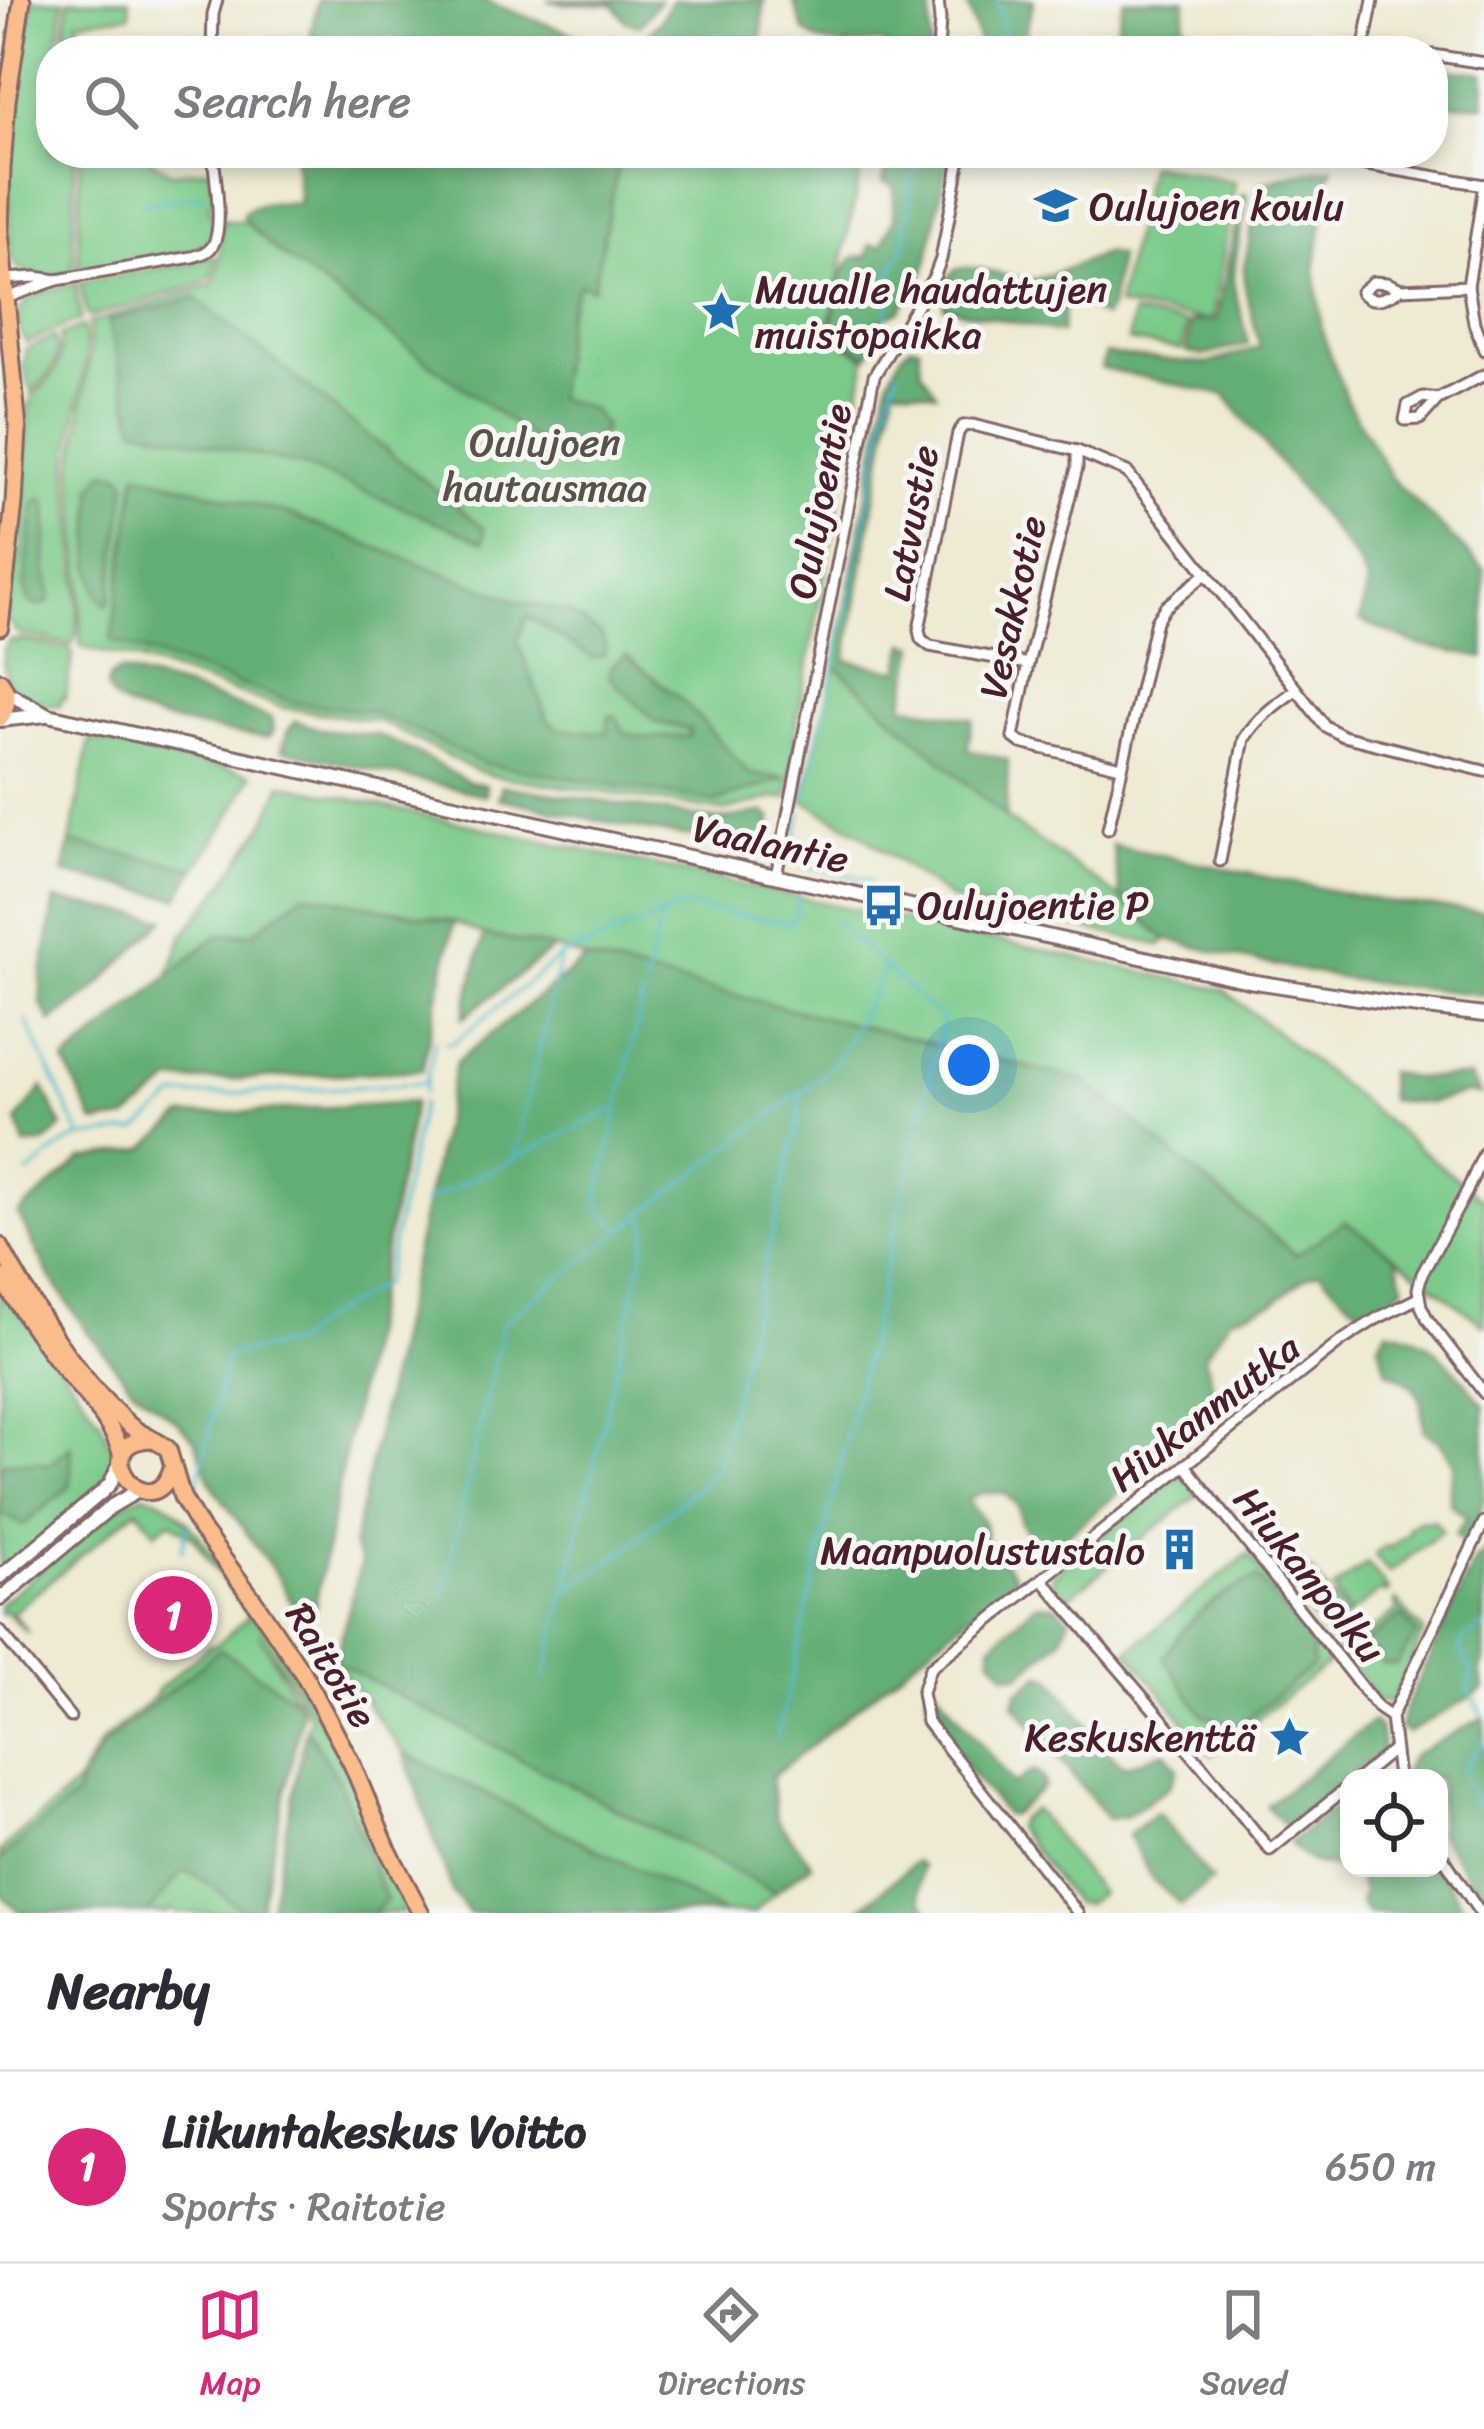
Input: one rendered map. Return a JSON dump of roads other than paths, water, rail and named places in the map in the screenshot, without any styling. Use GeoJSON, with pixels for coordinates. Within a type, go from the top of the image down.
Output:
{"type":"FeatureCollection","features":[{"type":"Feature","properties":{"kind":"main road"},"geometry":{"type":"LineString","coordinates":[[2,610],[18,430],[0,231],[2,168],[22,0]]}},
{"type":"Feature","properties":{"kind":"main road"},"geometry":{"type":"LineString","coordinates":[[0,719],[7,704],[2,684]]}},
{"type":"Feature","properties":{"kind":"main road"},"geometry":{"type":"LineString","coordinates":[[0,1246],[42,1318],[109,1405],[133,1429],[168,1449],[172,1468],[164,1484],[142,1490],[127,1482],[118,1441],[0,1276]]}},
{"type":"Feature","properties":{"kind":"main road"},"geometry":{"type":"LineString","coordinates":[[121,1459],[137,1440],[152,1439]]}},
{"type":"Feature","properties":{"kind":"main road","name":"Raitotie"},"geometry":{"type":"LineString","coordinates":[[172,1468],[200,1528],[306,1678],[421,1913]]}},
{"type":"Feature","properties":{"kind":"main road","name":"Raitotie"},"geometry":{"type":"LineString","coordinates":[[142,1490],[174,1504],[200,1528]]}},
{"type":"Feature","properties":{"kind":"main road","name":"Raitotie"},"geometry":{"type":"LineString","coordinates":[[387,1848],[407,1913]]}},
{"type":"Feature","properties":{"kind":"street"},"geometry":{"type":"LineString","coordinates":[[212,36],[217,0]]}},
{"type":"Feature","properties":{"kind":"street"},"geometry":{"type":"LineString","coordinates":[[938,0],[939,36]]}},
{"type":"Feature","properties":{"kind":"street"},"geometry":{"type":"LineString","coordinates":[[1366,36],[1373,0]]}},
{"type":"Feature","properties":{"kind":"street"},"geometry":{"type":"LineString","coordinates":[[1448,57],[1484,63]]}},
{"type":"Feature","properties":{"kind":"street"},"geometry":{"type":"LineString","coordinates":[[4,279],[57,280],[192,257],[213,247],[218,219],[214,168]]}},
{"type":"Feature","properties":{"kind":"street","name":"Oulujoentie"},"geometry":{"type":"LineString","coordinates":[[776,876],[874,376],[935,275],[958,168]]}},
{"type":"Feature","properties":{"kind":"street"},"geometry":{"type":"LineString","coordinates":[[1384,168],[1484,185],[1468,286],[1484,350]]}},
{"type":"Feature","properties":{"kind":"street"},"geometry":{"type":"LineString","coordinates":[[6,298],[57,280]]}},
{"type":"Feature","properties":{"kind":"street"},"geometry":{"type":"LineString","coordinates":[[1401,290],[1468,286]]}},
{"type":"Feature","properties":{"kind":"street"},"geometry":{"type":"LineString","coordinates":[[1438,399],[1484,375]]}},
{"type":"Feature","properties":{"kind":"street","name":"Latvustie"},"geometry":{"type":"LineString","coordinates":[[1028,664],[930,646],[921,639],[958,434],[963,426],[973,425],[1078,451]]}},
{"type":"Feature","properties":{"kind":"street"},"geometry":{"type":"LineString","coordinates":[[1078,451],[1127,472],[1325,726],[1343,736],[1484,771]]}},
{"type":"Feature","properties":{"kind":"street","name":"Vesakkotie"},"geometry":{"type":"LineString","coordinates":[[1078,451],[1013,737],[1021,743],[1121,767]]}},
{"type":"Feature","properties":{"kind":"street"},"geometry":{"type":"LineString","coordinates":[[1108,829],[1156,621],[1165,607],[1207,573]]}},
{"type":"Feature","properties":{"kind":"street","name":"Vaalantie"},"geometry":{"type":"LineString","coordinates":[[2,684],[48,715]]}},
{"type":"Feature","properties":{"kind":"street"},"geometry":{"type":"LineString","coordinates":[[1220,861],[1244,739],[1252,725],[1296,690]]}},
{"type":"Feature","properties":{"kind":"street","name":"Vaalantie"},"geometry":{"type":"LineString","coordinates":[[0,719],[48,715],[1250,980],[1484,1015]]}},
{"type":"Feature","properties":{"kind":"street"},"geometry":{"type":"LineString","coordinates":[[1483,1160],[1422,1274],[1418,1298],[1436,1332],[1484,1393]]}},
{"type":"Feature","properties":{"kind":"street","name":"Hiukanmutka"},"geometry":{"type":"LineString","coordinates":[[1078,1913],[927,1722],[922,1692],[930,1668],[1340,1342],[1418,1298]]}},
{"type":"Feature","properties":{"kind":"street"},"geometry":{"type":"LineString","coordinates":[[0,1577],[102,1492],[121,1459]]}},
{"type":"Feature","properties":{"kind":"street","name":"Hiukanpolku"},"geometry":{"type":"LineString","coordinates":[[1185,1465],[1378,1708],[1391,1717]]}},
{"type":"Feature","properties":{"kind":"street"},"geometry":{"type":"LineString","coordinates":[[0,1599],[112,1506],[142,1490]]}},
{"type":"Feature","properties":{"kind":"street"},"geometry":{"type":"LineString","coordinates":[[1396,1769],[1391,1717],[1484,1522]]}},
{"type":"Feature","properties":{"kind":"street"},"geometry":{"type":"LineString","coordinates":[[1042,1579],[1270,1850],[1340,1793]]}},
{"type":"Feature","properties":{"kind":"street"},"geometry":{"type":"LineString","coordinates":[[0,1631],[70,1717]]}},
{"type":"Feature","properties":{"kind":"street"},"geometry":{"type":"LineString","coordinates":[[1370,1769],[1393,1750]]}},
{"type":"Feature","properties":{"kind":"street"},"geometry":{"type":"LineString","coordinates":[[1448,1864],[1480,1913]]}},
{"type":"Feature","properties":{"kind":"waterway"},"geometry":{"type":"LineString","coordinates":[[997,0],[1005,36]]}},
{"type":"Feature","properties":{"kind":"waterway"},"geometry":{"type":"LineString","coordinates":[[885,320],[894,265],[905,247],[909,182],[917,168]]}},
{"type":"Feature","properties":{"kind":"waterway"},"geometry":{"type":"LineString","coordinates":[[139,204],[204,196]]}},
{"type":"Feature","properties":{"kind":"waterway"},"geometry":{"type":"LineString","coordinates":[[805,799],[898,369]]}},
{"type":"Feature","properties":{"kind":"waterway"},"geometry":{"type":"LineString","coordinates":[[801,813],[791,857],[796,863],[871,880]]}},
{"type":"Feature","properties":{"kind":"waterway"},"geometry":{"type":"LineString","coordinates":[[446,1043],[453,1043],[560,957],[685,906],[789,923],[800,894]]}},
{"type":"Feature","properties":{"kind":"waterway"},"geometry":{"type":"LineString","coordinates":[[645,986],[660,918]]}},
{"type":"Feature","properties":{"kind":"waterway"},"geometry":{"type":"LineString","coordinates":[[834,921],[943,1020],[921,1115]]}},
{"type":"Feature","properties":{"kind":"waterway"},"geometry":{"type":"LineString","coordinates":[[513,1160],[560,959]]}},
{"type":"Feature","properties":{"kind":"waterway"},"geometry":{"type":"LineString","coordinates":[[443,1597],[503,1322],[834,1066],[885,969]]}},
{"type":"Feature","properties":{"kind":"waterway"},"geometry":{"type":"LineString","coordinates":[[620,1230],[597,1204],[643,996]]}},
{"type":"Feature","properties":{"kind":"waterway"},"geometry":{"type":"LineString","coordinates":[[26,1020],[81,1137]]}},
{"type":"Feature","properties":{"kind":"waterway"},"geometry":{"type":"LineString","coordinates":[[424,1092],[435,1041]]}},
{"type":"Feature","properties":{"kind":"waterway"},"geometry":{"type":"LineString","coordinates":[[28,1174],[64,1144],[81,1137],[137,1131],[175,1097],[426,1083]]}},
{"type":"Feature","properties":{"kind":"waterway"},"geometry":{"type":"LineString","coordinates":[[565,1590],[620,1554],[716,1471],[801,1094]]}},
{"type":"Feature","properties":{"kind":"waterway"},"geometry":{"type":"LineString","coordinates":[[193,1503],[227,1356],[293,1343],[322,1319],[384,1283],[422,1102]]}},
{"type":"Feature","properties":{"kind":"waterway"},"geometry":{"type":"LineString","coordinates":[[423,1203],[615,1109]]}},
{"type":"Feature","properties":{"kind":"waterway"},"geometry":{"type":"LineString","coordinates":[[777,1739],[919,1125]]}},
{"type":"Feature","properties":{"kind":"waterway"},"geometry":{"type":"LineString","coordinates":[[545,1677],[648,1231],[644,1217]]}},
{"type":"Feature","properties":{"kind":"waterway"},"geometry":{"type":"LineString","coordinates":[[182,1550],[187,1526]]}},
{"type":"Feature","properties":{"kind":"waterway"},"geometry":{"type":"LineString","coordinates":[[1484,1626],[1462,1640],[1460,1652],[1473,1673],[1467,1686],[1484,1717]]}},
{"type":"Feature","properties":{"kind":"waterway"},"geometry":{"type":"LineString","coordinates":[[1484,1741],[1464,1768],[1472,1799],[1484,1809]]}},
{"type":"Feature","properties":{"kind":"place","name":"Oulujoen koulu"},"geometry":{"type":"Point","coordinates":[1055,206]}},
{"type":"Feature","properties":{"kind":"place","name":"Muualle haudattujen muistopaikka"},"geometry":{"type":"Point","coordinates":[721,311]}},
{"type":"Feature","properties":{"kind":"place","name":"Oulujoentie P"},"geometry":{"type":"Point","coordinates":[883,905]}},
{"type":"Feature","properties":{"kind":"place","name":"Maanpuolustustalo"},"geometry":{"type":"Point","coordinates":[1179,1550]}},
{"type":"Feature","properties":{"kind":"place","name":"Liikuntakeskus Voitto"},"geometry":{"type":"Point","coordinates":[173,1615]}},
{"type":"Feature","properties":{"kind":"place","name":"Keskuskenttä"},"geometry":{"type":"Point","coordinates":[1290,1737]}},
{"type":"Feature","properties":{"kind":"park label","name":"Oulujoen hautausmaa"},"geometry":{"type":"Point","coordinates":[545,464]}}]}
